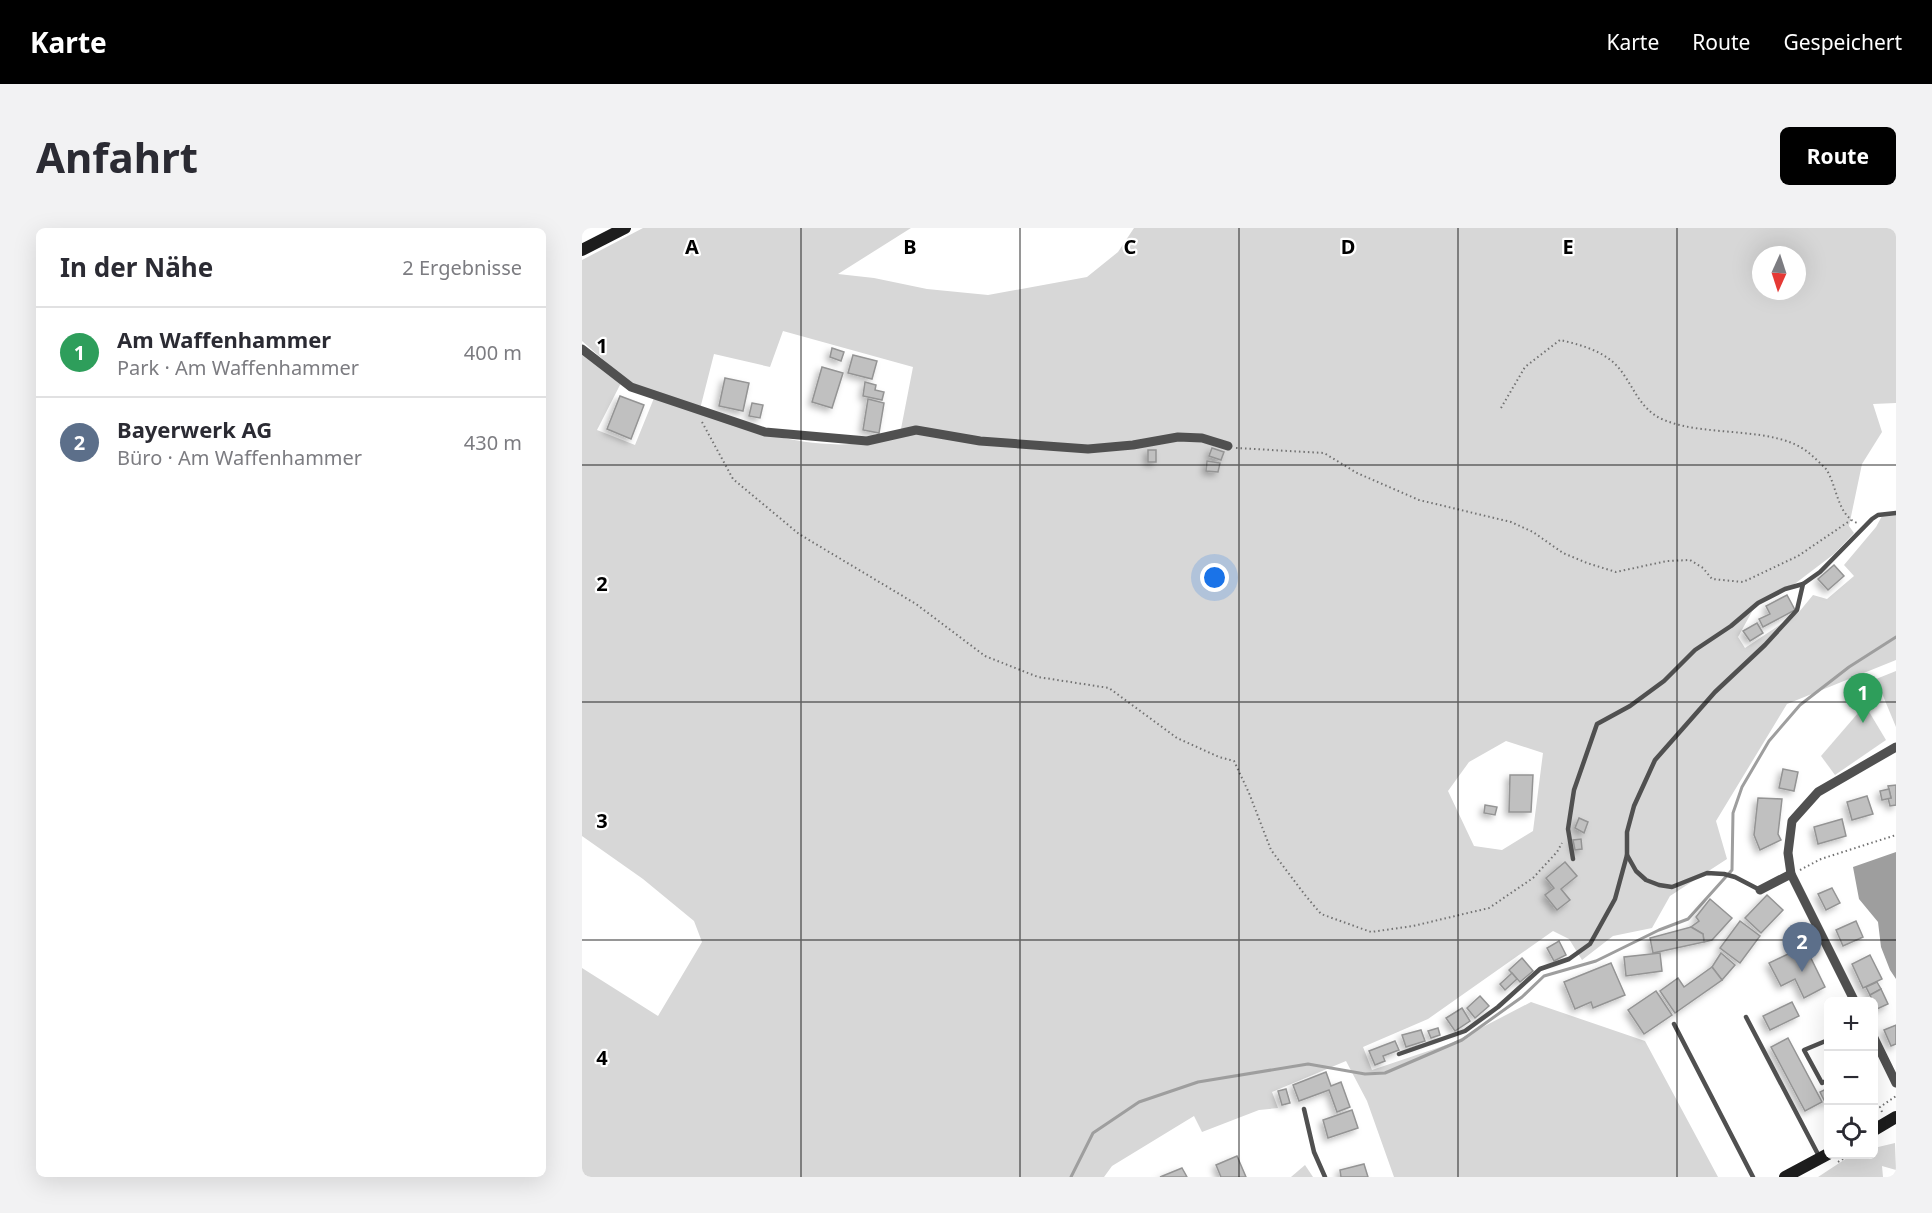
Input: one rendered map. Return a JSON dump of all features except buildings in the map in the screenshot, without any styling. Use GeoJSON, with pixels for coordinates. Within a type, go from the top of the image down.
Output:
{"type":"FeatureCollection","features":[{"type":"Feature","properties":{"kind":"main road"},"geometry":{"type":"LineString","coordinates":[[582,250],[625,228]]}},
{"type":"Feature","properties":{"kind":"main road"},"geometry":{"type":"LineString","coordinates":[[1878,1126],[1890,1116]]}},
{"type":"Feature","properties":{"kind":"main road"},"geometry":{"type":"LineString","coordinates":[[1785,1177],[1824,1157]]}},
{"type":"Feature","properties":{"kind":"street"},"geometry":{"type":"LineString","coordinates":[[582,350],[631,387],[765,432],[867,441],[916,430],[980,441],[1088,449],[1133,446],[1178,437],[1202,438],[1228,446]]}},
{"type":"Feature","properties":{"kind":"street"},"geometry":{"type":"LineString","coordinates":[[1852,997],[1791,874],[1788,853],[1792,821],[1818,792],[1896,747]]}},
{"type":"Feature","properties":{"kind":"street"},"geometry":{"type":"LineString","coordinates":[[1760,890],[1791,874]]}},
{"type":"Feature","properties":{"kind":"street"},"geometry":{"type":"LineString","coordinates":[[1878,1046],[1896,1083]]}},
{"type":"Feature","properties":{"kind":"lane"},"geometry":{"type":"LineString","coordinates":[[1573,859],[1569,832],[1574,790],[1598,724],[1630,706],[1664,681],[1695,650],[1731,626],[1758,603],[1785,589],[1803,584],[1820,572],[1878,515],[1896,513]]}},
{"type":"Feature","properties":{"kind":"lane"},"geometry":{"type":"LineString","coordinates":[[1399,1054],[1465,1031],[1513,995],[1540,969],[1569,959],[1590,944],[1615,899],[1627,855],[1627,832],[1634,806],[1655,760],[1715,692],[1765,645],[1797,610],[1803,584]]}},
{"type":"Feature","properties":{"kind":"lane"},"geometry":{"type":"LineString","coordinates":[[1627,855],[1636,871],[1646,880],[1659,885],[1672,887],[1707,873],[1736,877],[1760,890]]}},
{"type":"Feature","properties":{"kind":"lane"},"geometry":{"type":"LineString","coordinates":[[1746,1017],[1824,1154]]}},
{"type":"Feature","properties":{"kind":"lane"},"geometry":{"type":"LineString","coordinates":[[1674,1024],[1753,1177]]}},
{"type":"Feature","properties":{"kind":"lane"},"geometry":{"type":"LineString","coordinates":[[1824,1042],[1804,1050],[1822,1083],[1824,1082]]}},
{"type":"Feature","properties":{"kind":"lane"},"geometry":{"type":"LineString","coordinates":[[1304,1109],[1314,1152],[1325,1177]]}},
{"type":"Feature","properties":{"kind":"path"},"geometry":{"type":"LineString","coordinates":[[1501,408],[1525,367],[1560,339],[1578,344],[1615,364],[1639,400],[1652,413],[1664,420],[1701,431],[1779,438],[1808,452],[1827,470],[1836,495],[1851,520],[1865,526]]}},
{"type":"Feature","properties":{"kind":"path"},"geometry":{"type":"LineString","coordinates":[[698,411],[732,479],[799,534],[916,604],[985,656],[1038,677],[1109,688],[1177,738],[1233,761],[1250,793],[1271,850],[1321,914],[1371,932],[1413,926],[1489,908],[1533,878],[1557,852],[1569,832]]}},
{"type":"Feature","properties":{"kind":"path"},"geometry":{"type":"LineString","coordinates":[[1228,446],[1240,449],[1324,453],[1357,472],[1419,500],[1511,522],[1533,532],[1563,553],[1616,573],[1667,561],[1690,560],[1703,568],[1712,579],[1743,582],[1798,556],[1851,520]]}},
{"type":"Feature","properties":{"kind":"path"},"geometry":{"type":"LineString","coordinates":[[1791,874],[1821,859],[1896,835]]}},
{"type":"Feature","properties":{"kind":"path"},"geometry":{"type":"LineString","coordinates":[[1890,1116],[1880,1107],[1896,1096]]}},
{"type":"Feature","properties":{"kind":"shaded area"},"geometry":{"type":"Polygon","coordinates":[[[643,228],[911,228],[838,274],[874,278],[927,289],[988,295],[1087,277],[1118,252],[1134,228],[1896,228],[1896,403],[1873,404],[1882,432],[1862,464],[1849,526],[1854,533],[1834,554],[1788,589],[1764,600],[1754,608],[1738,637],[1745,648],[1799,612],[1813,595],[1827,599],[1854,576],[1844,565],[1876,527],[1882,516],[1896,514],[1896,660],[1787,704],[1716,821],[1727,859],[1670,896],[1652,928],[1613,936],[1582,960],[1569,939],[1553,931],[1428,1019],[1363,1047],[1372,1070],[1452,1043],[1531,1002],[1645,1041],[1718,1177],[1394,1177],[1367,1101],[1346,1061],[1272,1092],[1278,1108],[1259,1110],[1202,1132],[1194,1116],[1112,1166],[1104,1177],[582,1177],[582,968],[658,1016],[702,942],[694,921],[643,879],[582,836],[582,352],[621,383],[597,430],[635,445],[654,398],[623,377],[582,341],[582,260],[643,228]],[[783,331],[770,367],[714,354],[699,413],[763,433],[813,443],[856,443],[900,434],[913,367],[783,331]],[[1506,741],[1469,762],[1448,791],[1474,846],[1502,850],[1533,831],[1543,753],[1506,741]]]}},
{"type":"Feature","properties":{"kind":"shaded area"},"geometry":{"type":"Polygon","coordinates":[[[1896,671],[1896,727],[1876,679],[1896,671]]]}},
{"type":"Feature","properties":{"kind":"shaded area"},"geometry":{"type":"Polygon","coordinates":[[[1865,705],[1886,740],[1835,775],[1821,756],[1865,705]]]}},
{"type":"Feature","properties":{"kind":"shaded area"},"geometry":{"type":"Polygon","coordinates":[[[1896,852],[1896,979],[1881,947],[1878,922],[1859,899],[1853,867],[1896,852]]]}},
{"type":"Feature","properties":{"kind":"shaded area"},"geometry":{"type":"Polygon","coordinates":[[[1895,1143],[1896,1170],[1882,1166],[1883,1177],[1818,1177],[1845,1159],[1878,1159],[1878,1147],[1895,1143]]]}},
{"type":"Feature","properties":{"kind":"shaded area"},"geometry":{"type":"Polygon","coordinates":[[[1305,1165],[1313,1177],[1291,1177],[1305,1165]]]}},
{"type":"Feature","properties":{"kind":"waterway"},"geometry":{"type":"LineString","coordinates":[[1071,1177],[1093,1133],[1139,1102],[1198,1082],[1308,1064],[1365,1074],[1385,1073],[1462,1040],[1522,997],[1544,976],[1596,961],[1659,930],[1688,919],[1732,870],[1733,813],[1742,787],[1769,741],[1800,705],[1849,667],[1896,637]]}},
{"type":"Feature","properties":{"kind":"place","name":"Am Waffenhammer"},"geometry":{"type":"Point","coordinates":[1863,723]}},
{"type":"Feature","properties":{"kind":"place","name":"Bayerwerk AG"},"geometry":{"type":"Point","coordinates":[1802,972]}}]}
